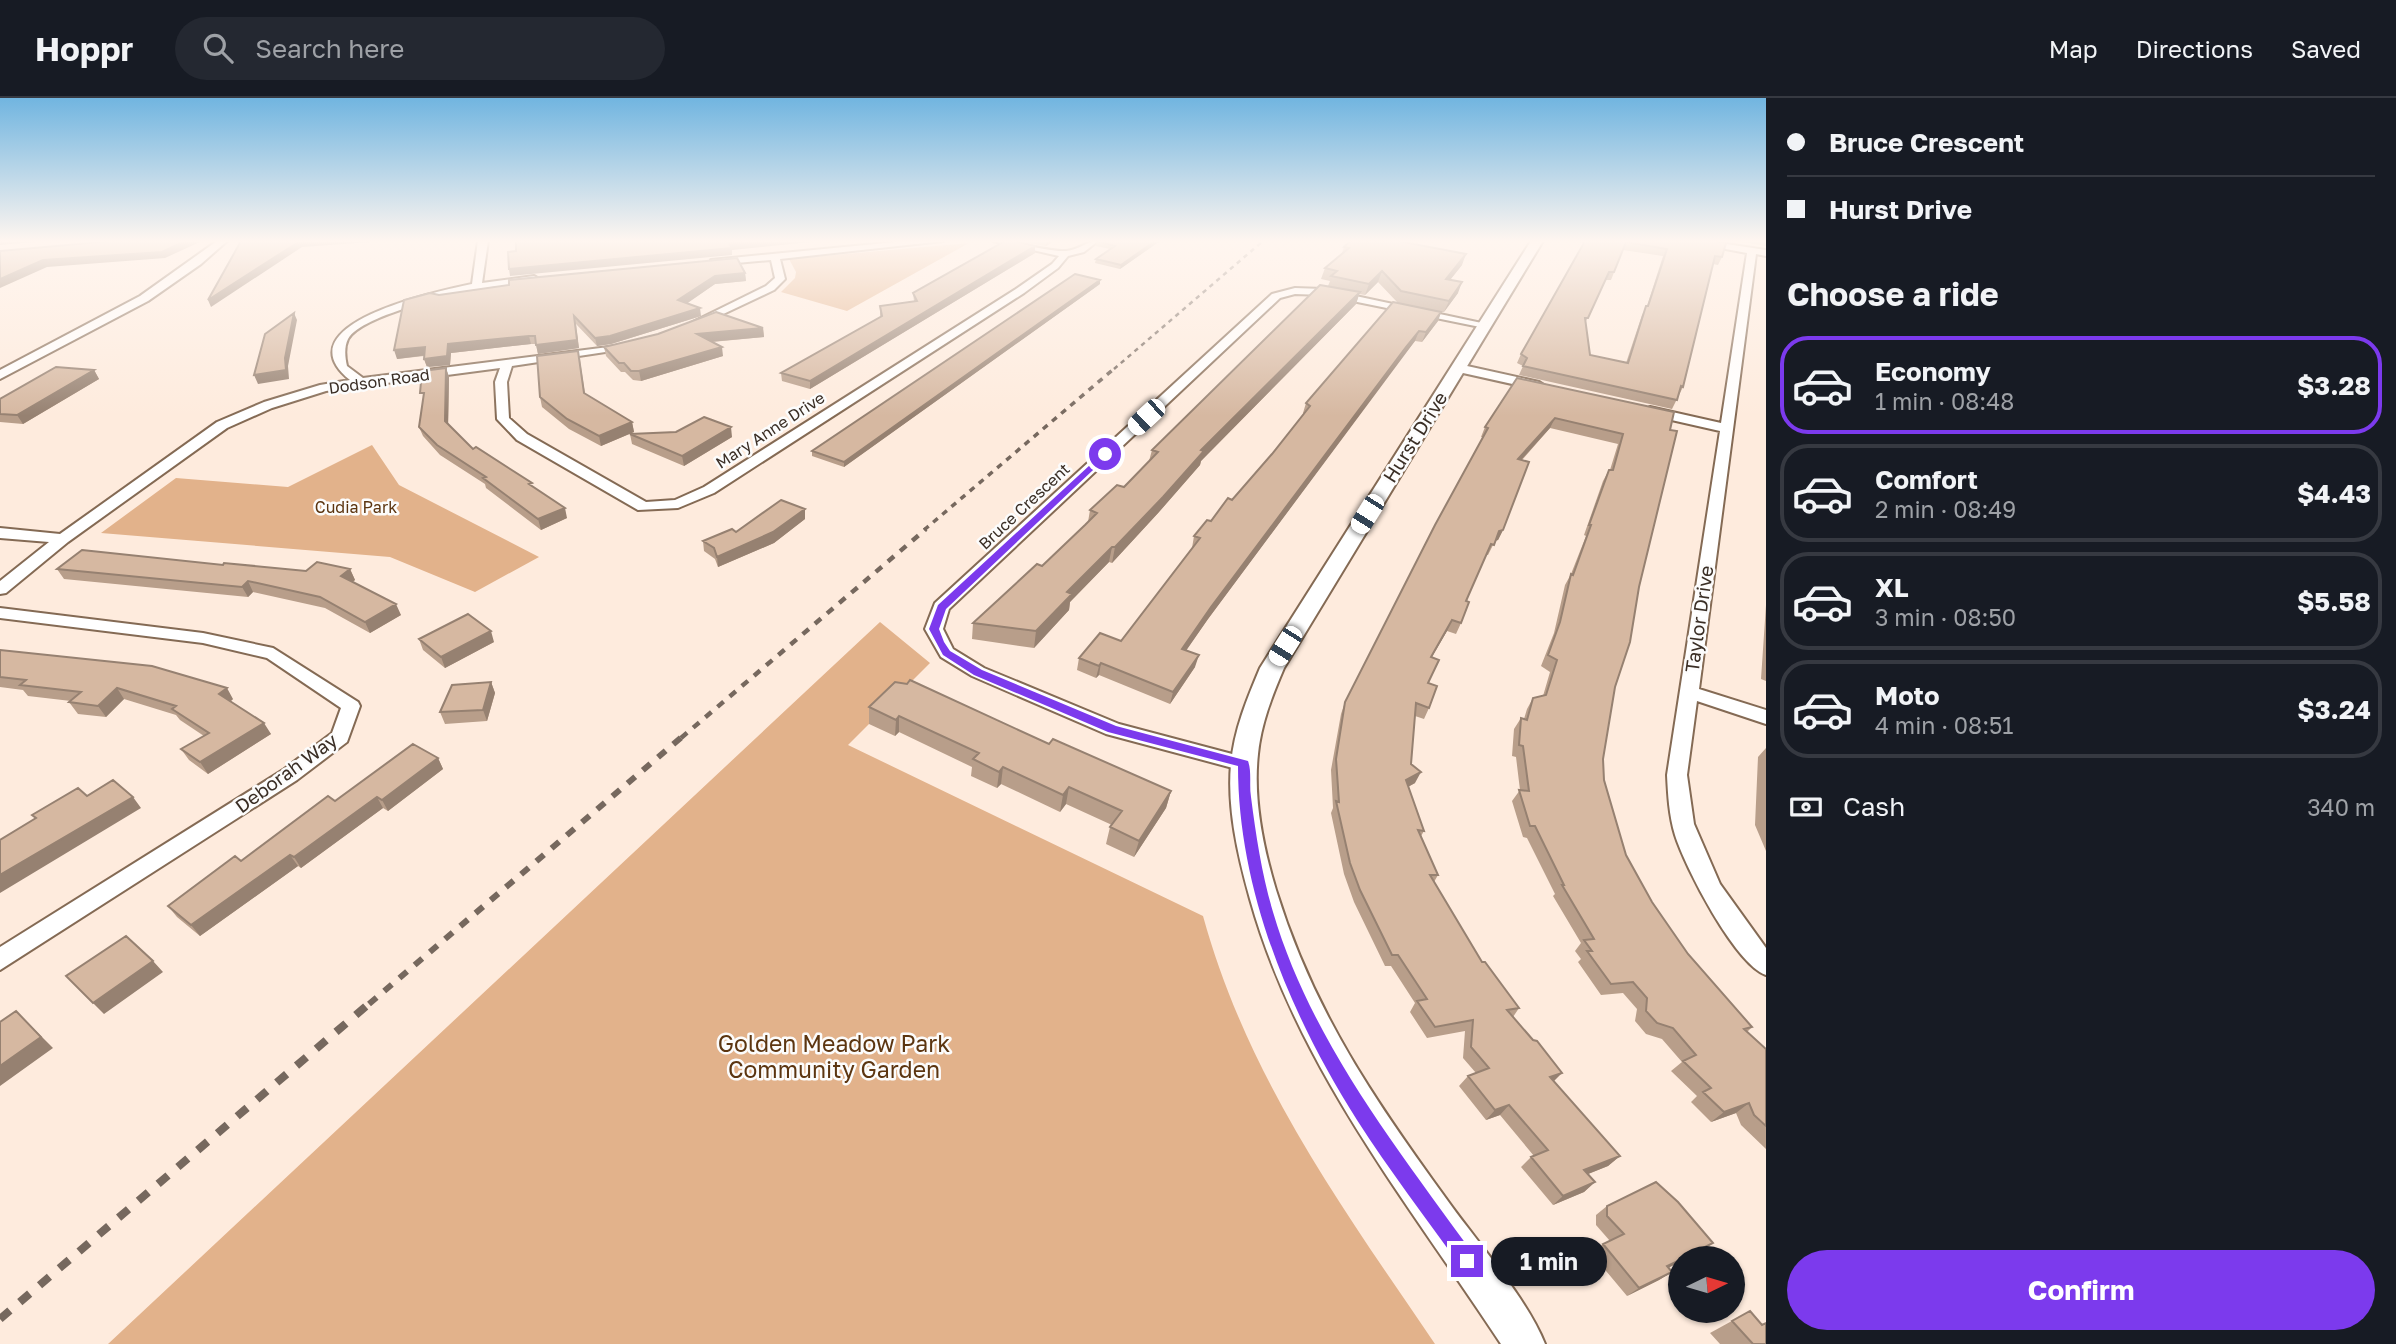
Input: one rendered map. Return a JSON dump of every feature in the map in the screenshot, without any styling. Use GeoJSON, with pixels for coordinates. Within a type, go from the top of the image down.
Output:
{"type":"FeatureCollection","features":[{"type":"Feature","properties":{"kind":"street"},"geometry":{"type":"LineString","coordinates":[[0,375],[144,299]]}},
{"type":"Feature","properties":{"kind":"street"},"geometry":{"type":"LineString","coordinates":[[360,382],[341,367],[339,352],[345,335],[362,322],[416,299]]}},
{"type":"Feature","properties":{"kind":"street"},"geometry":{"type":"LineString","coordinates":[[688,326],[749,299]]}},
{"type":"Feature","properties":{"kind":"street","name":"Mary Anne Drive"},"geometry":{"type":"LineString","coordinates":[[507,364],[501,382],[503,419],[522,437],[643,507],[678,504],[709,490],[1007,299]]}},
{"type":"Feature","properties":{"kind":"street","name":"Bruce Crescent"},"geometry":{"type":"LineString","coordinates":[[1244,764],[1112,729],[978,672],[947,653],[934,629],[941,607],[1273,299]]}},
{"type":"Feature","properties":{"kind":"street","name":"Bruce Crescent"},"geometry":{"type":"LineString","coordinates":[[1362,299],[1485,324]]}},
{"type":"Feature","properties":{"kind":"street","name":"Hurst Drive"},"geometry":{"type":"LineString","coordinates":[[1501,299],[1272,668],[1254,712],[1244,764],[1248,825],[1267,914],[1279,949],[1318,1036],[1363,1115],[1524,1344]]}},
{"type":"Feature","properties":{"kind":"street","name":"Taylor Drive"},"geometry":{"type":"LineString","coordinates":[[1745,299],[1677,775],[1687,838],[1712,891],[1732,922],[1766,965]]}},
{"type":"Feature","properties":{"kind":"street","name":"Dodson Road"},"geometry":{"type":"LineString","coordinates":[[0,589],[63,539],[222,425],[268,405],[324,388],[612,350],[643,342]]}},
{"type":"Feature","properties":{"kind":"street"},"geometry":{"type":"LineString","coordinates":[[1458,368],[1555,390]]}},
{"type":"Feature","properties":{"kind":"street"},"geometry":{"type":"LineString","coordinates":[[1637,408],[1725,428]]}},
{"type":"Feature","properties":{"kind":"street"},"geometry":{"type":"LineString","coordinates":[[0,533],[63,539]]}},
{"type":"Feature","properties":{"kind":"street","name":"Deborah Way"},"geometry":{"type":"LineString","coordinates":[[0,613],[203,638],[273,654],[351,706],[340,737],[290,775],[0,960]]}},
{"type":"Feature","properties":{"kind":"street"},"geometry":{"type":"LineString","coordinates":[[1689,692],[1766,716]]}},
{"type":"Feature","properties":{"kind":"green space"},"geometry":{"type":"Polygon","coordinates":[[[806,299],[868,299],[847,311],[806,299]]]}},
{"type":"Feature","properties":{"kind":"green space","name":"Cudia Park"},"geometry":{"type":"Polygon","coordinates":[[[372,445],[399,485],[539,557],[475,592],[390,557],[101,533],[176,478],[288,487],[372,445]]]}},
{"type":"Feature","properties":{"kind":"green space","name":"Golden Meadow Park Community Garden"},"geometry":{"type":"Polygon","coordinates":[[[880,622],[930,663],[848,745],[1203,916],[1222,976],[1272,1087],[1333,1191],[1435,1344],[108,1344],[880,622]]]}},
{"type":"Feature","properties":{"kind":"building"},"geometry":{"type":"Polygon","coordinates":[[[679,299],[700,308],[610,336],[595,338],[574,316],[577,340],[536,345],[535,336],[529,336],[448,344],[447,356],[424,359],[425,347],[394,350],[404,300],[679,299]]]}},
{"type":"Feature","properties":{"kind":"building"},"geometry":{"type":"Polygon","coordinates":[[[946,299],[810,381],[781,373],[882,316],[880,306],[946,299]]]}},
{"type":"Feature","properties":{"kind":"building"},"geometry":{"type":"Polygon","coordinates":[[[1038,299],[1073,299],[844,462],[812,451],[1038,299]]]}},
{"type":"Feature","properties":{"kind":"building"},"geometry":{"type":"Polygon","coordinates":[[[1306,299],[1353,299],[1201,450],[1204,451],[1163,497],[1067,592],[1072,594],[1036,631],[973,623],[1037,564],[1042,566],[1085,525],[1097,513],[1090,510],[1117,485],[1124,487],[1158,452],[1152,450],[1306,299]]]}},
{"type":"Feature","properties":{"kind":"building"},"geometry":{"type":"Polygon","coordinates":[[[1552,299],[1597,299],[1588,318],[1585,318],[1590,355],[1628,363],[1650,299],[1704,299],[1683,387],[1681,386],[1677,400],[1523,366],[1527,358],[1521,354],[1552,299]]]}},
{"type":"Feature","properties":{"kind":"building"},"geometry":{"type":"Polygon","coordinates":[[[1393,302],[1441,312],[1426,332],[1419,331],[1406,347],[1211,607],[1182,649],[1199,655],[1173,692],[1101,663],[1099,666],[1079,658],[1100,633],[1121,641],[1200,538],[1194,536],[1207,520],[1211,521],[1228,498],[1232,500],[1272,454],[1310,406],[1306,403],[1393,302]]]}},
{"type":"Feature","properties":{"kind":"building"},"geometry":{"type":"Polygon","coordinates":[[[716,312],[763,328],[697,334],[722,347],[639,371],[631,371],[624,363],[619,363],[604,347],[658,334],[716,312]]]}},
{"type":"Feature","properties":{"kind":"building"},"geometry":{"type":"Polygon","coordinates":[[[294,313],[285,358],[286,370],[254,375],[265,334],[294,313]]]}},
{"type":"Feature","properties":{"kind":"building"},"geometry":{"type":"Polygon","coordinates":[[[578,351],[584,393],[632,422],[599,436],[567,419],[540,397],[537,356],[578,351]]]}},
{"type":"Feature","properties":{"kind":"building"},"geometry":{"type":"Polygon","coordinates":[[[56,367],[94,370],[17,415],[0,414],[0,399],[56,367]]]}},
{"type":"Feature","properties":{"kind":"building"},"geometry":{"type":"Polygon","coordinates":[[[446,368],[445,421],[473,449],[476,447],[565,508],[538,519],[483,478],[486,477],[437,445],[419,427],[424,393],[420,393],[422,371],[446,368]]]}},
{"type":"Feature","properties":{"kind":"building"},"geometry":{"type":"Polygon","coordinates":[[[1517,378],[1674,412],[1670,430],[1677,431],[1639,587],[1630,642],[1615,687],[1603,759],[1604,780],[1626,855],[1652,902],[1688,954],[1752,1027],[1744,1029],[1766,1049],[1766,1126],[1754,1115],[1749,1103],[1724,1112],[1703,1092],[1711,1088],[1683,1061],[1696,1055],[1673,1028],[1657,1023],[1646,1011],[1647,998],[1633,982],[1611,984],[1587,951],[1592,951],[1584,940],[1594,939],[1562,885],[1535,826],[1530,826],[1519,790],[1529,791],[1523,746],[1519,745],[1521,718],[1527,720],[1533,698],[1546,695],[1557,660],[1548,655],[1560,622],[1571,574],[1573,575],[1609,470],[1613,470],[1623,434],[1555,418],[1518,459],[1529,462],[1503,530],[1499,531],[1494,545],[1491,544],[1466,601],[1469,602],[1461,623],[1452,620],[1431,657],[1439,660],[1428,683],[1437,686],[1429,708],[1416,703],[1411,764],[1421,772],[1406,780],[1424,831],[1418,830],[1438,875],[1430,875],[1482,962],[1485,962],[1519,1008],[1507,1010],[1533,1040],[1537,1041],[1562,1073],[1550,1077],[1620,1156],[1584,1170],[1595,1182],[1563,1196],[1531,1157],[1548,1150],[1509,1105],[1495,1110],[1468,1076],[1489,1068],[1471,1047],[1473,1020],[1435,1027],[1417,1001],[1427,999],[1398,955],[1392,955],[1360,890],[1350,863],[1336,801],[1339,802],[1336,759],[1345,702],[1435,525],[1488,428],[1485,427],[1517,378]]]}},
{"type":"Feature","properties":{"kind":"building"},"geometry":{"type":"Polygon","coordinates":[[[704,417],[731,427],[682,456],[630,434],[676,432],[704,417]]]}},
{"type":"Feature","properties":{"kind":"building"},"geometry":{"type":"Polygon","coordinates":[[[781,500],[805,509],[773,532],[717,557],[714,548],[703,541],[732,529],[736,532],[781,500]]]}},
{"type":"Feature","properties":{"kind":"building"},"geometry":{"type":"Polygon","coordinates":[[[82,550],[306,571],[317,562],[350,569],[341,576],[396,604],[365,622],[320,597],[248,581],[242,587],[57,569],[82,550]]]}},
{"type":"Feature","properties":{"kind":"building"},"geometry":{"type":"Polygon","coordinates":[[[468,614],[491,631],[441,657],[419,639],[468,614]]]}},
{"type":"Feature","properties":{"kind":"building"},"geometry":{"type":"Polygon","coordinates":[[[0,650],[152,666],[227,688],[219,694],[264,723],[200,762],[181,749],[209,733],[172,709],[176,706],[117,688],[98,706],[69,702],[81,692],[20,685],[26,680],[0,677],[0,650]]]}},
{"type":"Feature","properties":{"kind":"building"},"geometry":{"type":"Polygon","coordinates":[[[910,680],[1049,744],[1053,739],[1171,791],[1139,841],[1110,827],[1122,811],[1069,787],[1063,795],[1003,767],[999,772],[973,759],[979,753],[899,716],[896,720],[869,707],[895,682],[907,684],[910,680]]]}},
{"type":"Feature","properties":{"kind":"building"},"geometry":{"type":"Polygon","coordinates":[[[491,682],[483,710],[440,712],[452,685],[491,682]]]}},
{"type":"Feature","properties":{"kind":"building"},"geometry":{"type":"Polygon","coordinates":[[[413,744],[438,758],[382,800],[377,797],[294,857],[290,855],[191,925],[168,906],[235,856],[241,861],[328,796],[335,801],[413,744]]]}},
{"type":"Feature","properties":{"kind":"building"},"geometry":{"type":"Polygon","coordinates":[[[113,780],[133,797],[0,875],[0,840],[36,818],[32,815],[78,788],[87,796],[113,780]]]}},
{"type":"Feature","properties":{"kind":"building"},"geometry":{"type":"Polygon","coordinates":[[[126,936],[153,961],[93,1003],[66,976],[126,936]]]}},
{"type":"Feature","properties":{"kind":"building"},"geometry":{"type":"Polygon","coordinates":[[[16,1011],[41,1037],[0,1066],[0,1022],[16,1011]]]}},
{"type":"Feature","properties":{"kind":"building"},"geometry":{"type":"Polygon","coordinates":[[[1656,1182],[1678,1202],[1713,1243],[1707,1246],[1668,1246],[1668,1274],[1639,1288],[1603,1244],[1624,1234],[1607,1216],[1607,1206],[1656,1182]]]}},
{"type":"Feature","properties":{"kind":"building"},"geometry":{"type":"Polygon","coordinates":[[[1750,1311],[1762,1325],[1766,1323],[1766,1344],[1753,1344],[1734,1323],[1745,1323],[1745,1314],[1750,1311]]]}},
{"type":"Feature","properties":{"kind":"railway"},"geometry":{"type":"LineString","coordinates":[[1114,369],[1195,299]]}},
{"type":"Feature","properties":{"kind":"railway"},"geometry":{"type":"LineString","coordinates":[[924,530],[1116,367]]}},
{"type":"Feature","properties":{"kind":"railway"},"geometry":{"type":"LineString","coordinates":[[681,738],[926,529]]}},
{"type":"Feature","properties":{"kind":"railway"},"geometry":{"type":"LineString","coordinates":[[369,1004],[683,736]]}},
{"type":"Feature","properties":{"kind":"railway"},"geometry":{"type":"LineString","coordinates":[[0,1319],[371,1002]]}},
{"type":"Feature","properties":{"kind":"route"},"geometry":{"type":"LineString","coordinates":[[1105,454],[941,607],[934,629],[939,642],[947,653],[962,664],[1112,729],[1244,764],[1244,793],[1254,859],[1267,914],[1295,986],[1336,1071],[1363,1115],[1467,1261]]}}]}
